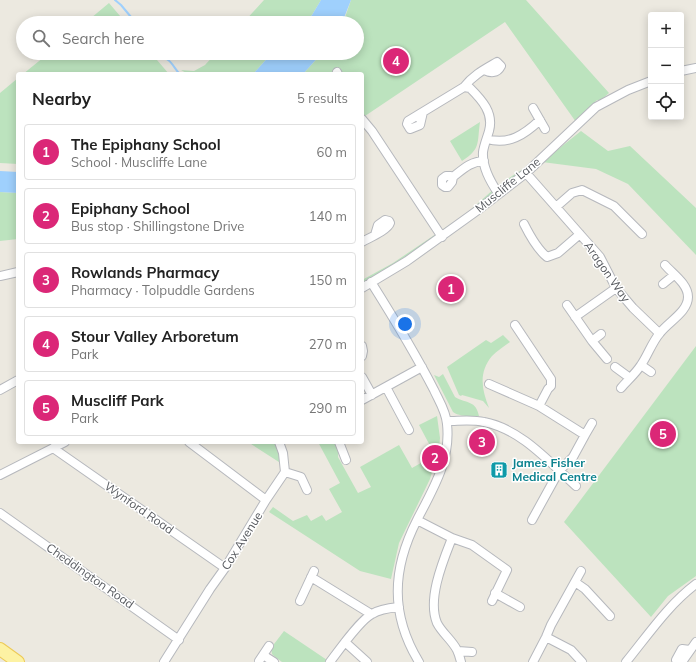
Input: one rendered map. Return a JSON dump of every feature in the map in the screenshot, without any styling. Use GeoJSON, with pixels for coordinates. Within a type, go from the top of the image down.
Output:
{"type":"FeatureCollection","features":[{"type":"Feature","properties":{"kind":"main road"},"geometry":{"type":"LineString","coordinates":[[0,649],[18,662]]}},
{"type":"Feature","properties":{"kind":"main road"},"geometry":{"type":"LineString","coordinates":[[0,652],[15,662]]}},
{"type":"Feature","properties":{"kind":"street"},"geometry":{"type":"LineString","coordinates":[[684,70],[696,68]]}},
{"type":"Feature","properties":{"kind":"street"},"geometry":{"type":"LineString","coordinates":[[424,112],[464,88],[474,76],[484,70]]}},
{"type":"Feature","properties":{"kind":"street","name":"Muscliffe Lane"},"geometry":{"type":"LineString","coordinates":[[364,287],[407,261],[442,237],[526,173],[596,107],[628,90],[648,82]]}},
{"type":"Feature","properties":{"kind":"street"},"geometry":{"type":"LineString","coordinates":[[464,88],[470,88],[480,98],[490,114],[491,122],[483,153],[488,176],[498,193]]}},
{"type":"Feature","properties":{"kind":"street"},"geometry":{"type":"LineString","coordinates":[[533,108],[545,129]]}},
{"type":"Feature","properties":{"kind":"street"},"geometry":{"type":"LineString","coordinates":[[487,139],[502,142],[509,141],[530,129],[540,120]]}},
{"type":"Feature","properties":{"kind":"street"},"geometry":{"type":"LineString","coordinates":[[364,122],[442,237]]}},
{"type":"Feature","properties":{"kind":"street"},"geometry":{"type":"LineString","coordinates":[[453,177],[466,166],[478,161],[484,161]]}},
{"type":"Feature","properties":{"kind":"street","name":"Aragon Way"},"geometry":{"type":"LineString","coordinates":[[526,173],[600,257],[616,288],[633,308],[659,333]]}},
{"type":"Feature","properties":{"kind":"street"},"geometry":{"type":"LineString","coordinates":[[556,207],[572,193],[582,190],[614,206],[642,234]]}},
{"type":"Feature","properties":{"kind":"street"},"geometry":{"type":"LineString","coordinates":[[524,224],[546,261],[580,234]]}},
{"type":"Feature","properties":{"kind":"street"},"geometry":{"type":"LineString","coordinates":[[364,241],[375,235]]}},
{"type":"Feature","properties":{"kind":"street"},"geometry":{"type":"LineString","coordinates":[[621,388],[641,365],[659,333],[683,310],[688,301],[686,287],[665,266]]}},
{"type":"Feature","properties":{"kind":"street"},"geometry":{"type":"LineString","coordinates":[[0,276],[16,272]]}},
{"type":"Feature","properties":{"kind":"street"},"geometry":{"type":"LineString","coordinates":[[663,284],[674,274]]}},
{"type":"Feature","properties":{"kind":"street"},"geometry":{"type":"LineString","coordinates":[[371,282],[394,318],[422,367],[442,405],[447,421],[447,449],[442,469],[434,488],[407,540],[398,571],[397,590],[403,628],[419,662]]}},
{"type":"Feature","properties":{"kind":"street"},"geometry":{"type":"LineString","coordinates":[[575,317],[616,288]]}},
{"type":"Feature","properties":{"kind":"street"},"geometry":{"type":"LineString","coordinates":[[567,305],[607,359]]}},
{"type":"Feature","properties":{"kind":"street"},"geometry":{"type":"LineString","coordinates":[[515,325],[551,379],[551,386],[538,406]]}},
{"type":"Feature","properties":{"kind":"street"},"geometry":{"type":"LineString","coordinates":[[592,340],[601,334]]}},
{"type":"Feature","properties":{"kind":"street"},"geometry":{"type":"LineString","coordinates":[[641,365],[652,372]]}},
{"type":"Feature","properties":{"kind":"street"},"geometry":{"type":"LineString","coordinates":[[364,399],[422,367]]}},
{"type":"Feature","properties":{"kind":"street"},"geometry":{"type":"LineString","coordinates":[[615,367],[630,378]]}},
{"type":"Feature","properties":{"kind":"street"},"geometry":{"type":"LineString","coordinates":[[0,390],[16,381]]}},
{"type":"Feature","properties":{"kind":"street"},"geometry":{"type":"LineString","coordinates":[[364,381],[372,395]]}},
{"type":"Feature","properties":{"kind":"street"},"geometry":{"type":"LineString","coordinates":[[489,384],[538,406],[585,435]]}},
{"type":"Feature","properties":{"kind":"street"},"geometry":{"type":"LineString","coordinates":[[386,387],[409,430]]}},
{"type":"Feature","properties":{"kind":"street"},"geometry":{"type":"LineString","coordinates":[[447,421],[468,420],[484,422],[506,429],[528,442],[576,486]]}},
{"type":"Feature","properties":{"kind":"street"},"geometry":{"type":"LineString","coordinates":[[532,520],[559,471],[573,457],[592,423]]}},
{"type":"Feature","properties":{"kind":"street"},"geometry":{"type":"LineString","coordinates":[[0,475],[61,444]]}},
{"type":"Feature","properties":{"kind":"street","name":"Cox Avenue"},"geometry":{"type":"LineString","coordinates":[[164,662],[225,568],[266,500],[192,444]]}},
{"type":"Feature","properties":{"kind":"street"},"geometry":{"type":"LineString","coordinates":[[266,500],[285,472],[283,453],[280,444]]}},
{"type":"Feature","properties":{"kind":"street"},"geometry":{"type":"LineString","coordinates":[[340,444],[346,460]]}},
{"type":"Feature","properties":{"kind":"street","name":"Wynford Road"},"geometry":{"type":"LineString","coordinates":[[54,448],[225,568]]}},
{"type":"Feature","properties":{"kind":"street"},"geometry":{"type":"LineString","coordinates":[[285,472],[301,478],[307,490]]}},
{"type":"Feature","properties":{"kind":"street","name":"Cheddington Road"},"geometry":{"type":"LineString","coordinates":[[0,513],[179,640]]}},
{"type":"Feature","properties":{"kind":"street"},"geometry":{"type":"LineString","coordinates":[[417,520],[452,538],[472,545],[507,570],[494,597],[520,606]]}},
{"type":"Feature","properties":{"kind":"street"},"geometry":{"type":"LineString","coordinates":[[452,538],[441,567],[435,597],[435,611],[437,622],[443,633],[458,651],[461,662]]}},
{"type":"Feature","properties":{"kind":"street"},"geometry":{"type":"LineString","coordinates":[[533,662],[546,637],[550,625],[581,571]]}},
{"type":"Feature","properties":{"kind":"street"},"geometry":{"type":"LineString","coordinates":[[300,601],[313,574],[371,614]]}},
{"type":"Feature","properties":{"kind":"street"},"geometry":{"type":"LineString","coordinates":[[575,582],[585,589],[610,616]]}},
{"type":"Feature","properties":{"kind":"street"},"geometry":{"type":"LineString","coordinates":[[626,662],[670,608],[696,584]]}},
{"type":"Feature","properties":{"kind":"street"},"geometry":{"type":"LineString","coordinates":[[330,662],[345,642],[371,614],[382,610],[399,607]]}},
{"type":"Feature","properties":{"kind":"street"},"geometry":{"type":"LineString","coordinates":[[546,637],[571,650],[582,662]]}},
{"type":"Feature","properties":{"kind":"street"},"geometry":{"type":"LineString","coordinates":[[345,642],[367,662]]}},
{"type":"Feature","properties":{"kind":"street"},"geometry":{"type":"LineString","coordinates":[[682,662],[696,642]]}},
{"type":"Feature","properties":{"kind":"street"},"geometry":{"type":"LineString","coordinates":[[269,646],[261,658],[274,662]]}},
{"type":"Feature","properties":{"kind":"street"},"geometry":{"type":"LineString","coordinates":[[677,662],[677,656],[682,649],[690,650]]}},
{"type":"Feature","properties":{"kind":"street"},"geometry":{"type":"LineString","coordinates":[[458,651],[472,652]]}},
{"type":"Feature","properties":{"kind":"green space"},"geometry":{"type":"Polygon","coordinates":[[[264,0],[321,0],[311,16],[249,16],[264,0]]]}},
{"type":"Feature","properties":{"kind":"green space"},"geometry":{"type":"Polygon","coordinates":[[[351,0],[526,0],[609,93],[601,100],[597,100],[576,122],[505,22],[364,117],[364,72],[305,72],[316,60],[364,60],[364,16],[345,16],[351,0]]]}},
{"type":"Feature","properties":{"kind":"green space"},"geometry":{"type":"Polygon","coordinates":[[[109,3],[120,16],[93,16],[109,3]]]}},
{"type":"Feature","properties":{"kind":"green space"},"geometry":{"type":"Polygon","coordinates":[[[40,60],[157,60],[167,72],[25,72],[40,60]]]}},
{"type":"Feature","properties":{"kind":"green space"},"geometry":{"type":"Polygon","coordinates":[[[210,60],[266,60],[255,72],[184,72],[181,70],[194,71],[205,65],[210,60]]]}},
{"type":"Feature","properties":{"kind":"green space"},"geometry":{"type":"Polygon","coordinates":[[[16,80],[16,164],[0,163],[0,93],[16,80]]]}},
{"type":"Feature","properties":{"kind":"green space"},"geometry":{"type":"Polygon","coordinates":[[[480,122],[477,145],[472,153],[462,161],[450,141],[480,122]]]}},
{"type":"Feature","properties":{"kind":"green space"},"geometry":{"type":"Polygon","coordinates":[[[581,131],[608,151],[630,146],[696,208],[696,255],[628,184],[596,169],[542,162],[581,131]]]}},
{"type":"Feature","properties":{"kind":"green space"},"geometry":{"type":"Polygon","coordinates":[[[545,155],[498,193],[364,287],[364,279],[393,263],[467,213],[495,188],[545,155]]]}},
{"type":"Feature","properties":{"kind":"green space"},"geometry":{"type":"Polygon","coordinates":[[[0,192],[16,193],[16,239],[0,241],[0,192]]]}},
{"type":"Feature","properties":{"kind":"green space"},"geometry":{"type":"Polygon","coordinates":[[[503,335],[510,342],[492,356],[483,375],[483,388],[489,408],[483,401],[459,395],[447,367],[486,340],[491,343],[503,335]]]}},
{"type":"Feature","properties":{"kind":"green space"},"geometry":{"type":"Polygon","coordinates":[[[696,346],[696,576],[668,596],[651,617],[564,522],[696,346]]]}},
{"type":"Feature","properties":{"kind":"green space"},"geometry":{"type":"Polygon","coordinates":[[[443,374],[455,397],[476,407],[479,416],[462,415],[453,412],[434,375],[439,377],[443,374]]]}},
{"type":"Feature","properties":{"kind":"green space"},"geometry":{"type":"Polygon","coordinates":[[[437,416],[440,438],[439,449],[430,479],[399,543],[391,579],[360,571],[269,512],[273,507],[293,521],[307,515],[311,521],[322,515],[326,521],[342,512],[329,489],[340,483],[319,444],[339,444],[338,457],[358,493],[371,487],[360,467],[399,445],[412,468],[435,455],[419,425],[437,416]]]}},
{"type":"Feature","properties":{"kind":"green space"},"geometry":{"type":"Polygon","coordinates":[[[251,444],[275,444],[280,453],[282,464],[251,444]]]}},
{"type":"Feature","properties":{"kind":"green space"},"geometry":{"type":"Polygon","coordinates":[[[284,631],[327,660],[325,662],[282,662],[272,654],[271,648],[284,631]]]}},
{"type":"Feature","properties":{"kind":"water"},"geometry":{"type":"Polygon","coordinates":[[[321,0],[351,0],[345,16],[311,16],[321,0]]]}},
{"type":"Feature","properties":{"kind":"water"},"geometry":{"type":"Polygon","coordinates":[[[266,60],[316,60],[305,72],[255,72],[266,60]]]}},
{"type":"Feature","properties":{"kind":"water"},"geometry":{"type":"Polygon","coordinates":[[[0,171],[16,172],[16,193],[0,192],[0,171]]]}},
{"type":"Feature","properties":{"kind":"waterway"},"geometry":{"type":"LineString","coordinates":[[115,0],[130,16]]}},
{"type":"Feature","properties":{"kind":"waterway"},"geometry":{"type":"LineString","coordinates":[[168,60],[178,72]]}},
{"type":"Feature","properties":{"kind":"place","name":"Stour Valley Arboretum"},"geometry":{"type":"Point","coordinates":[396,61]}},
{"type":"Feature","properties":{"kind":"place","name":"The Epiphany School"},"geometry":{"type":"Point","coordinates":[451,289]}},
{"type":"Feature","properties":{"kind":"place","name":"Muscliff Park"},"geometry":{"type":"Point","coordinates":[663,434]}},
{"type":"Feature","properties":{"kind":"place","name":"Rowlands Pharmacy"},"geometry":{"type":"Point","coordinates":[482,442]}},
{"type":"Feature","properties":{"kind":"place","name":"Epiphany School"},"geometry":{"type":"Point","coordinates":[435,458]}},
{"type":"Feature","properties":{"kind":"place","name":"James Fisher Medical Centre"},"geometry":{"type":"Point","coordinates":[499,470]}}]}
